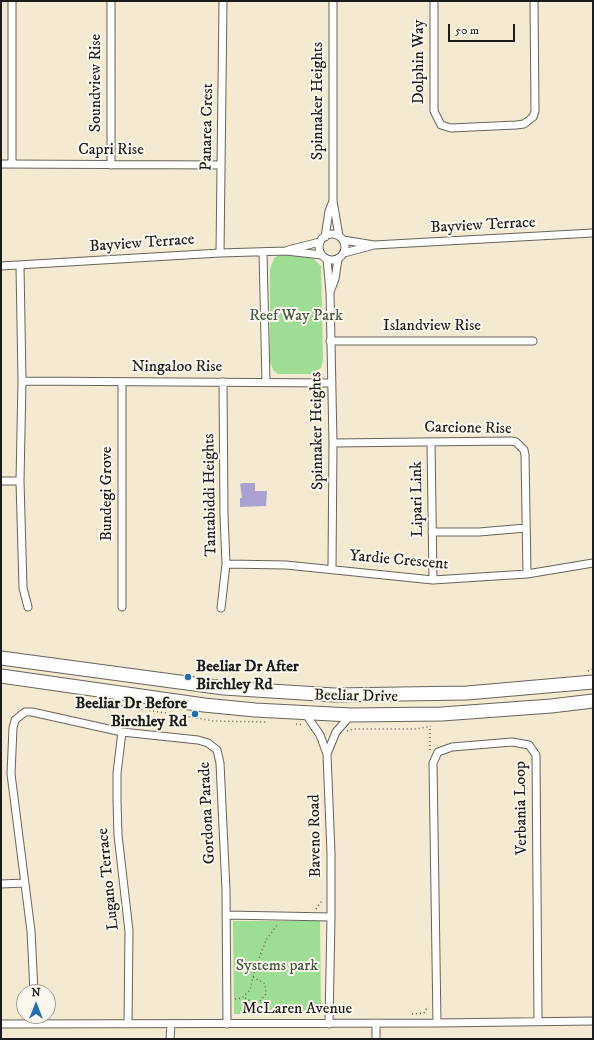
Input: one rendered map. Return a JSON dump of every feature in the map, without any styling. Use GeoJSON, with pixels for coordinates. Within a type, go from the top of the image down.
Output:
{"type":"FeatureCollection","features":[{"type":"Feature","properties":{"kind":"highway","name":"Beeliar Drive"},"geometry":{"type":"LineString","coordinates":[[1,658],[224,688],[334,695],[467,694],[593,682]]}},
{"type":"Feature","properties":{"kind":"highway"},"geometry":{"type":"LineString","coordinates":[[1,664],[64,676],[66,679],[65,686]]}},
{"type":"Feature","properties":{"kind":"highway","name":"Beeliar Drive"},"geometry":{"type":"LineString","coordinates":[[1,676],[204,705],[351,715],[442,714],[551,706],[593,701]]}},
{"type":"Feature","properties":{"kind":"street"},"geometry":{"type":"LineString","coordinates":[[12,1],[12,164]]}},
{"type":"Feature","properties":{"kind":"street","name":"Soundview Rise"},"geometry":{"type":"LineString","coordinates":[[111,1],[111,165]]}},
{"type":"Feature","properties":{"kind":"street","name":"Panarea Crest"},"geometry":{"type":"LineString","coordinates":[[220,253],[223,1]]}},
{"type":"Feature","properties":{"kind":"street","name":"Spinnaker Heights"},"geometry":{"type":"LineString","coordinates":[[333,1],[333,200],[341,238]]}},
{"type":"Feature","properties":{"kind":"street","name":"Dolphin Way"},"geometry":{"type":"LineString","coordinates":[[434,1],[434,111],[441,125],[451,128],[524,124],[533,117],[535,111],[534,1]]}},
{"type":"Feature","properties":{"kind":"street","name":"Capri Rise"},"geometry":{"type":"LineString","coordinates":[[1,164],[221,165]]}},
{"type":"Feature","properties":{"kind":"street","name":"Spinnaker Heights"},"geometry":{"type":"LineString","coordinates":[[323,239],[333,200]]}},
{"type":"Feature","properties":{"kind":"street","name":"Bayview Terrace"},"geometry":{"type":"LineString","coordinates":[[344,253],[374,245],[593,233]]}},
{"type":"Feature","properties":{"kind":"street"},"geometry":{"type":"LineString","coordinates":[[333,234],[341,238],[345,246],[344,253],[338,259],[324,257],[319,249],[323,239],[333,234]]}},
{"type":"Feature","properties":{"kind":"street","name":"Bayview Terrace"},"geometry":{"type":"LineString","coordinates":[[341,238],[374,245]]}},
{"type":"Feature","properties":{"kind":"street","name":"Bayview Terrace"},"geometry":{"type":"LineString","coordinates":[[286,251],[323,239]]}},
{"type":"Feature","properties":{"kind":"street","name":"Bayview Terrace"},"geometry":{"type":"LineString","coordinates":[[1,266],[220,253],[286,251],[324,257]]}},
{"type":"Feature","properties":{"kind":"street"},"geometry":{"type":"LineString","coordinates":[[263,252],[266,382]]}},
{"type":"Feature","properties":{"kind":"street","name":"Spinnaker Heights"},"geometry":{"type":"LineString","coordinates":[[324,257],[330,292],[333,443],[332,568]]}},
{"type":"Feature","properties":{"kind":"street","name":"Spinnaker Heights"},"geometry":{"type":"LineString","coordinates":[[330,292],[335,279],[338,259]]}},
{"type":"Feature","properties":{"kind":"street"},"geometry":{"type":"LineString","coordinates":[[20,266],[22,381],[20,481],[23,588],[28,607]]}},
{"type":"Feature","properties":{"kind":"street","name":"Islandview Rise"},"geometry":{"type":"LineString","coordinates":[[330,341],[534,341]]}},
{"type":"Feature","properties":{"kind":"street","name":"Ningaloo Rise"},"geometry":{"type":"LineString","coordinates":[[22,381],[332,383]]}},
{"type":"Feature","properties":{"kind":"street","name":"Bundegi Grove"},"geometry":{"type":"LineString","coordinates":[[122,382],[122,606]]}},
{"type":"Feature","properties":{"kind":"street","name":"Tantabiddi Heights"},"geometry":{"type":"LineString","coordinates":[[221,608],[226,564],[223,382]]}},
{"type":"Feature","properties":{"kind":"street","name":"Carcione Rise"},"geometry":{"type":"LineString","coordinates":[[333,443],[511,441],[521,445],[525,455],[527,574]]}},
{"type":"Feature","properties":{"kind":"street","name":"Lipari Link"},"geometry":{"type":"LineString","coordinates":[[431,442],[433,580]]}},
{"type":"Feature","properties":{"kind":"street"},"geometry":{"type":"LineString","coordinates":[[1,481],[20,481]]}},
{"type":"Feature","properties":{"kind":"street"},"geometry":{"type":"LineString","coordinates":[[432,532],[479,532],[526,528]]}},
{"type":"Feature","properties":{"kind":"street","name":"Yardie Crescent"},"geometry":{"type":"LineString","coordinates":[[226,564],[286,565],[332,568],[404,578],[433,580],[527,574],[593,563]]}},
{"type":"Feature","properties":{"kind":"street","name":"Gordona Parade"},"geometry":{"type":"LineString","coordinates":[[34,984],[32,931],[24,883],[11,774],[13,728],[15,720],[25,712],[32,712],[122,732],[198,740],[208,743],[217,750],[220,763],[226,915],[227,1024]]}},
{"type":"Feature","properties":{"kind":"street","name":"Baveno Road"},"geometry":{"type":"LineString","coordinates":[[305,713],[320,735],[327,754],[331,853],[329,1024]]}},
{"type":"Feature","properties":{"kind":"street","name":"Baveno Road"},"geometry":{"type":"LineString","coordinates":[[327,754],[336,732],[351,715]]}},
{"type":"Feature","properties":{"kind":"street","name":"Lugano Terrace"},"geometry":{"type":"LineString","coordinates":[[122,732],[117,773],[117,801],[119,842],[129,931],[128,1024]]}},
{"type":"Feature","properties":{"kind":"street","name":"Verbania Loop"},"geometry":{"type":"LineString","coordinates":[[437,1023],[433,763],[438,752],[452,747],[512,742],[528,745],[536,755],[538,1022]]}},
{"type":"Feature","properties":{"kind":"street"},"geometry":{"type":"LineString","coordinates":[[1,884],[24,883]]}},
{"type":"Feature","properties":{"kind":"street"},"geometry":{"type":"LineString","coordinates":[[226,915],[331,917]]}},
{"type":"Feature","properties":{"kind":"street","name":"McLaren Avenue"},"geometry":{"type":"LineString","coordinates":[[56,1024],[329,1024],[593,1020]]}},
{"type":"Feature","properties":{"kind":"street"},"geometry":{"type":"LineString","coordinates":[[376,1023],[376,1039]]}},
{"type":"Feature","properties":{"kind":"street","name":"McLaren Avenue"},"geometry":{"type":"LineString","coordinates":[[1,1024],[16,1024]]}},
{"type":"Feature","properties":{"kind":"street"},"geometry":{"type":"LineString","coordinates":[[170,1024],[170,1039]]}},
{"type":"Feature","properties":{"kind":"path"},"geometry":{"type":"LineString","coordinates":[[316,916],[316,906],[324,896]]}},
{"type":"Feature","properties":{"kind":"path"},"geometry":{"type":"LineString","coordinates":[[244,997],[250,990],[266,940],[278,924]]}},
{"type":"Feature","properties":{"kind":"path"},"geometry":{"type":"LineString","coordinates":[[227,998],[244,997],[252,1002],[260,1001],[266,994],[265,984],[253,977]]}},
{"type":"Feature","properties":{"kind":"green space","name":"Reef Way Park"},"geometry":{"type":"Polygon","coordinates":[[[288,254],[311,256],[321,266],[323,360],[321,368],[310,374],[278,374],[273,370],[270,361],[270,269],[274,258],[279,255],[288,254]]]}},
{"type":"Feature","properties":{"kind":"green space","name":"Systems park"},"geometry":{"type":"Polygon","coordinates":[[[233,921],[320,921],[321,1014],[234,1014],[233,921]]]}},
{"type":"Feature","properties":{"kind":"building"},"geometry":{"type":"Polygon","coordinates":[[[255,483],[255,491],[267,491],[266,506],[240,507],[240,498],[242,498],[240,484],[255,483]]]}},
{"type":"Feature","properties":{"kind":"place","name":"Beeliar Dr After Birchley Rd"},"geometry":{"type":"Point","coordinates":[188,677]}},
{"type":"Feature","properties":{"kind":"place","name":"Beeliar Dr Before Birchley Rd"},"geometry":{"type":"Point","coordinates":[195,714]}}]}
